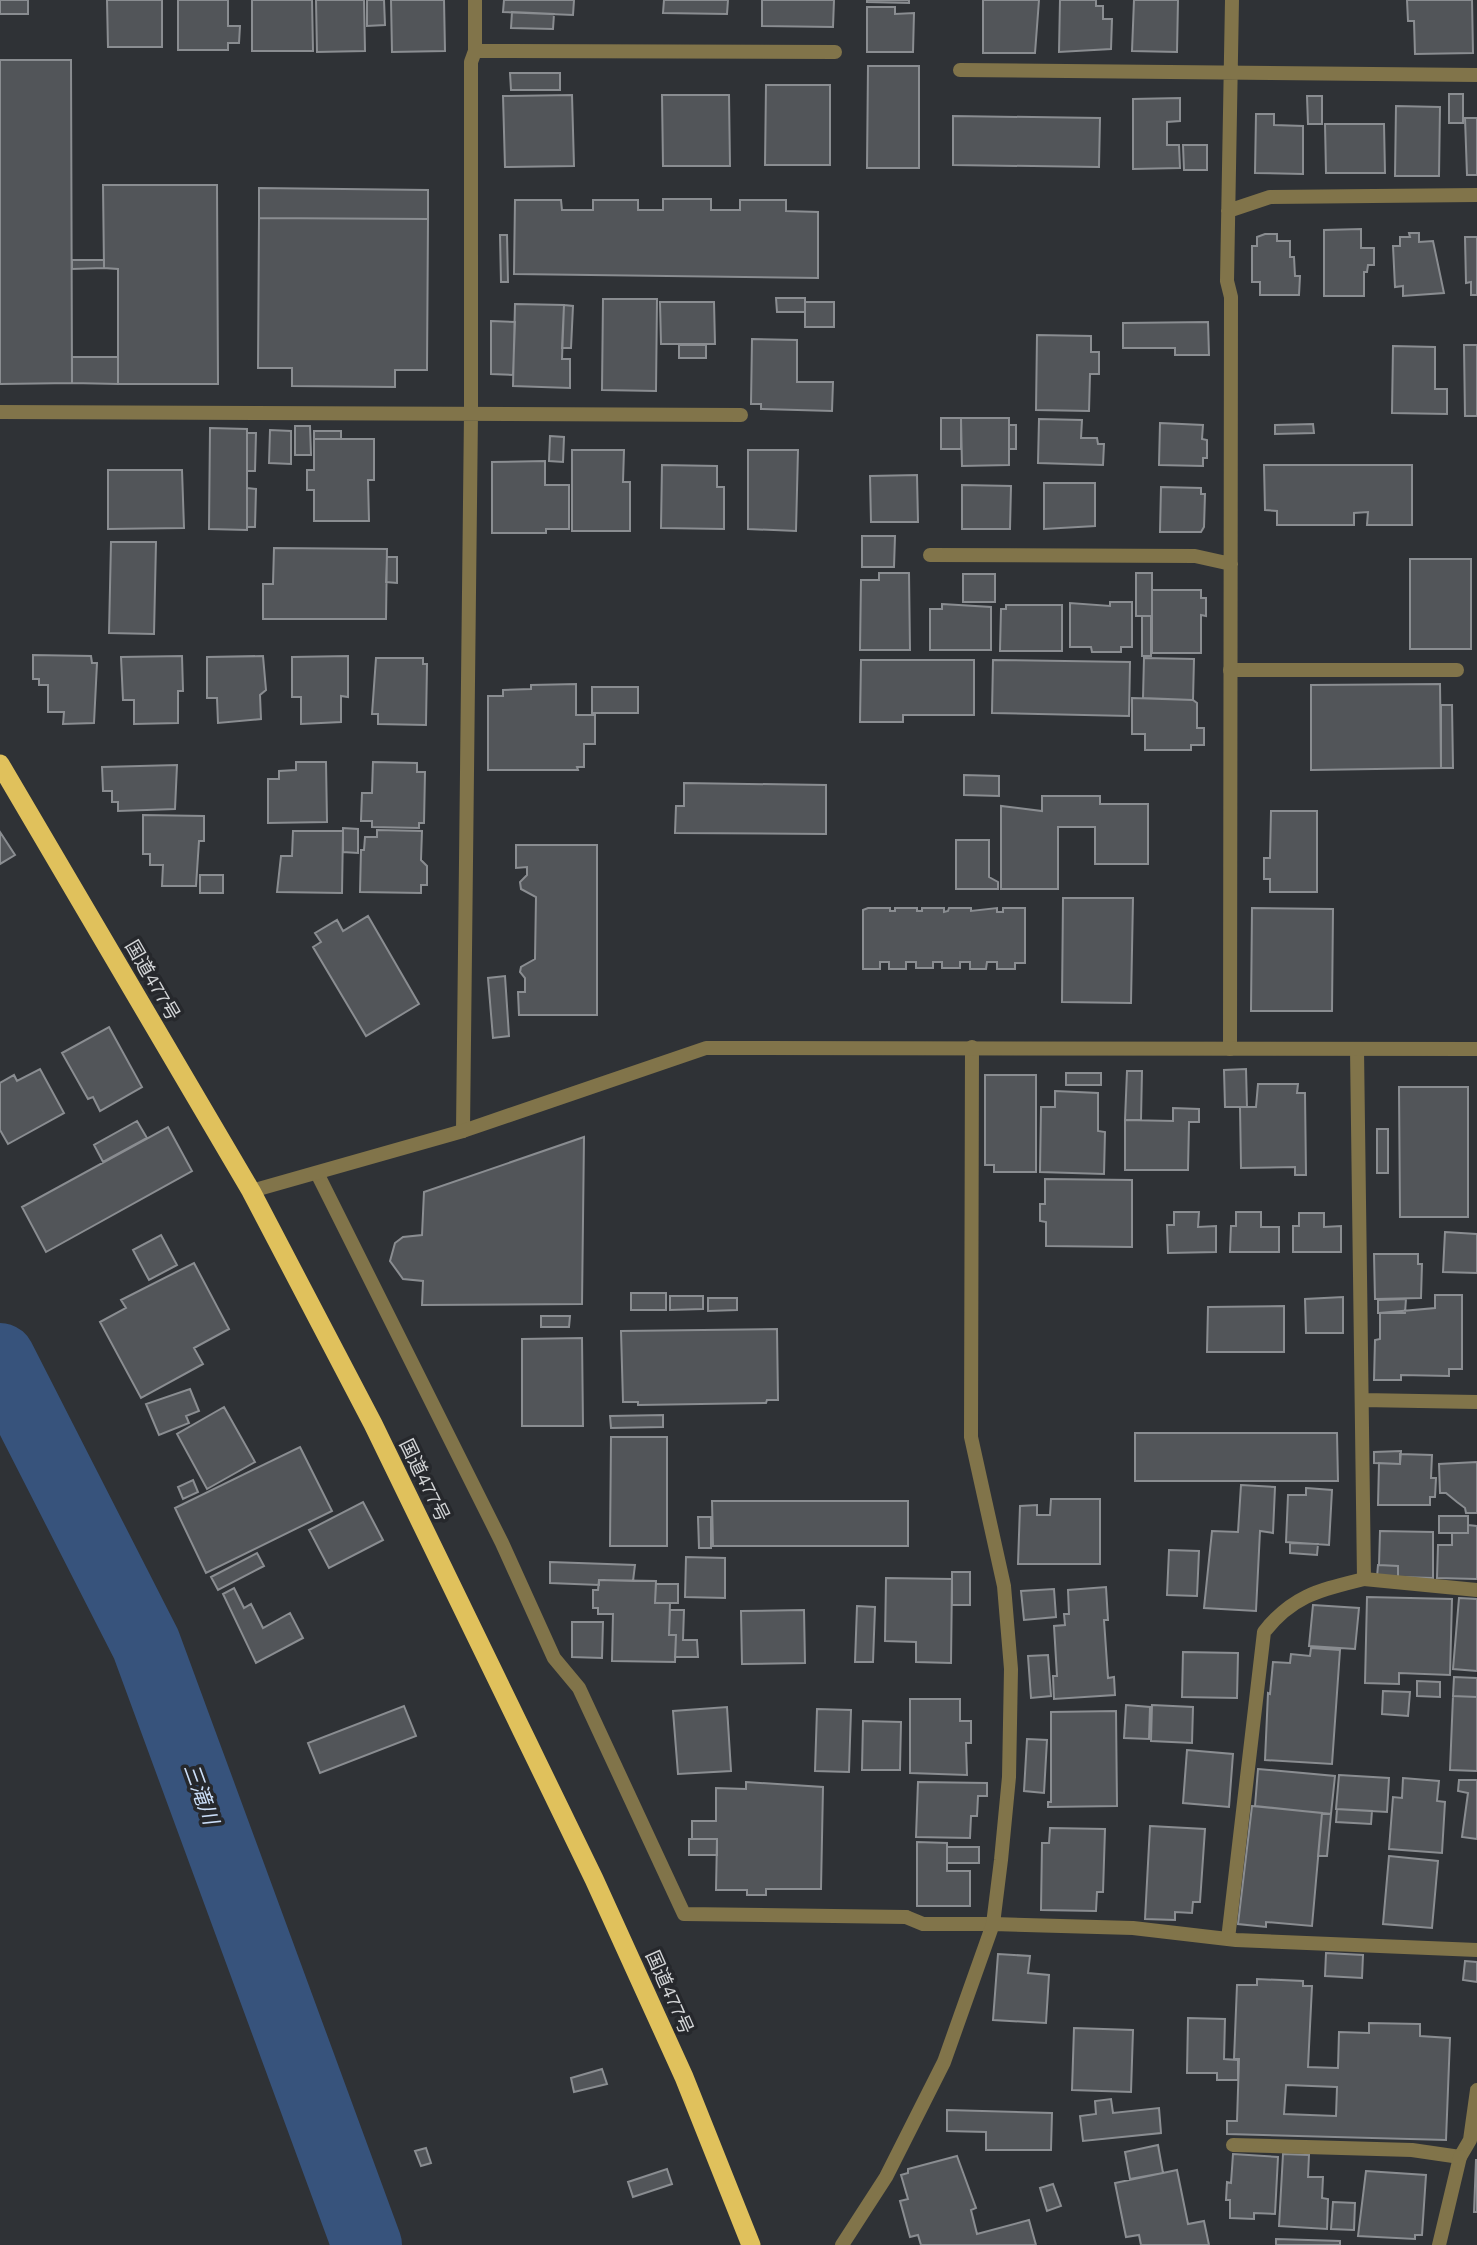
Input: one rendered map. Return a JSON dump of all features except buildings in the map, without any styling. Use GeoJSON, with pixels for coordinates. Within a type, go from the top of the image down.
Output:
{"type":"FeatureCollection","features":[{"type":"Feature","properties":{"kind":"highway","name":"国道477号"},"geometry":{"type":"LineString","coordinates":[[0,764],[251,1191],[373,1424],[594,1879],[684,2077],[751,2245]]}},
{"type":"Feature","properties":{"kind":"street"},"geometry":{"type":"LineString","coordinates":[[463,1131],[471,414],[471,62],[475,51],[475,0]]}},
{"type":"Feature","properties":{"kind":"street"},"geometry":{"type":"LineString","coordinates":[[1230,1049],[1231,564],[1228,211],[1232,0]]}},
{"type":"Feature","properties":{"kind":"street"},"geometry":{"type":"LineString","coordinates":[[475,51],[835,52]]}},
{"type":"Feature","properties":{"kind":"street"},"geometry":{"type":"LineString","coordinates":[[960,71],[1477,75]]}},
{"type":"Feature","properties":{"kind":"street"},"geometry":{"type":"LineString","coordinates":[[1228,211],[1270,197],[1477,195]]}},
{"type":"Feature","properties":{"kind":"street"},"geometry":{"type":"LineString","coordinates":[[0,412],[741,415]]}},
{"type":"Feature","properties":{"kind":"street"},"geometry":{"type":"LineString","coordinates":[[930,555],[1195,555],[1231,564]]}},
{"type":"Feature","properties":{"kind":"street"},"geometry":{"type":"LineString","coordinates":[[1230,670],[1457,670]]}},
{"type":"Feature","properties":{"kind":"street"},"geometry":{"type":"LineString","coordinates":[[842,2245],[918,2120],[944,2062],[993,1924],[1009,1777],[1011,1669],[1004,1586],[971,1437],[972,1047]]}},
{"type":"Feature","properties":{"kind":"street"},"geometry":{"type":"LineString","coordinates":[[251,1191],[463,1131],[706,1048],[1477,1049]]}},
{"type":"Feature","properties":{"kind":"street"},"geometry":{"type":"LineString","coordinates":[[1357,1048],[1364,1580]]}},
{"type":"Feature","properties":{"kind":"street"},"geometry":{"type":"LineString","coordinates":[[317,1172],[502,1543],[554,1658],[579,1688],[684,1914],[906,1917],[923,1924],[1133,1928],[1228,1939],[1477,1950]]}},
{"type":"Feature","properties":{"kind":"street"},"geometry":{"type":"LineString","coordinates":[[1362,1400],[1477,1402]]}},
{"type":"Feature","properties":{"kind":"street"},"geometry":{"type":"LineString","coordinates":[[1228,1939],[1264,1632],[1280,1611],[1297,1600],[1364,1580],[1477,1590]]}},
{"type":"Feature","properties":{"kind":"street"},"geometry":{"type":"LineString","coordinates":[[1439,2245],[1460,2157],[1470,2140],[1477,2090]]}},
{"type":"Feature","properties":{"kind":"street"},"geometry":{"type":"LineString","coordinates":[[1233,2146],[1412,2150],[1460,2157]]}},
{"type":"Feature","properties":{"kind":"waterway","name":"三滝川"},"geometry":{"type":"LineString","coordinates":[[0,1358],[146,1644],[367,2245]]}}]}
